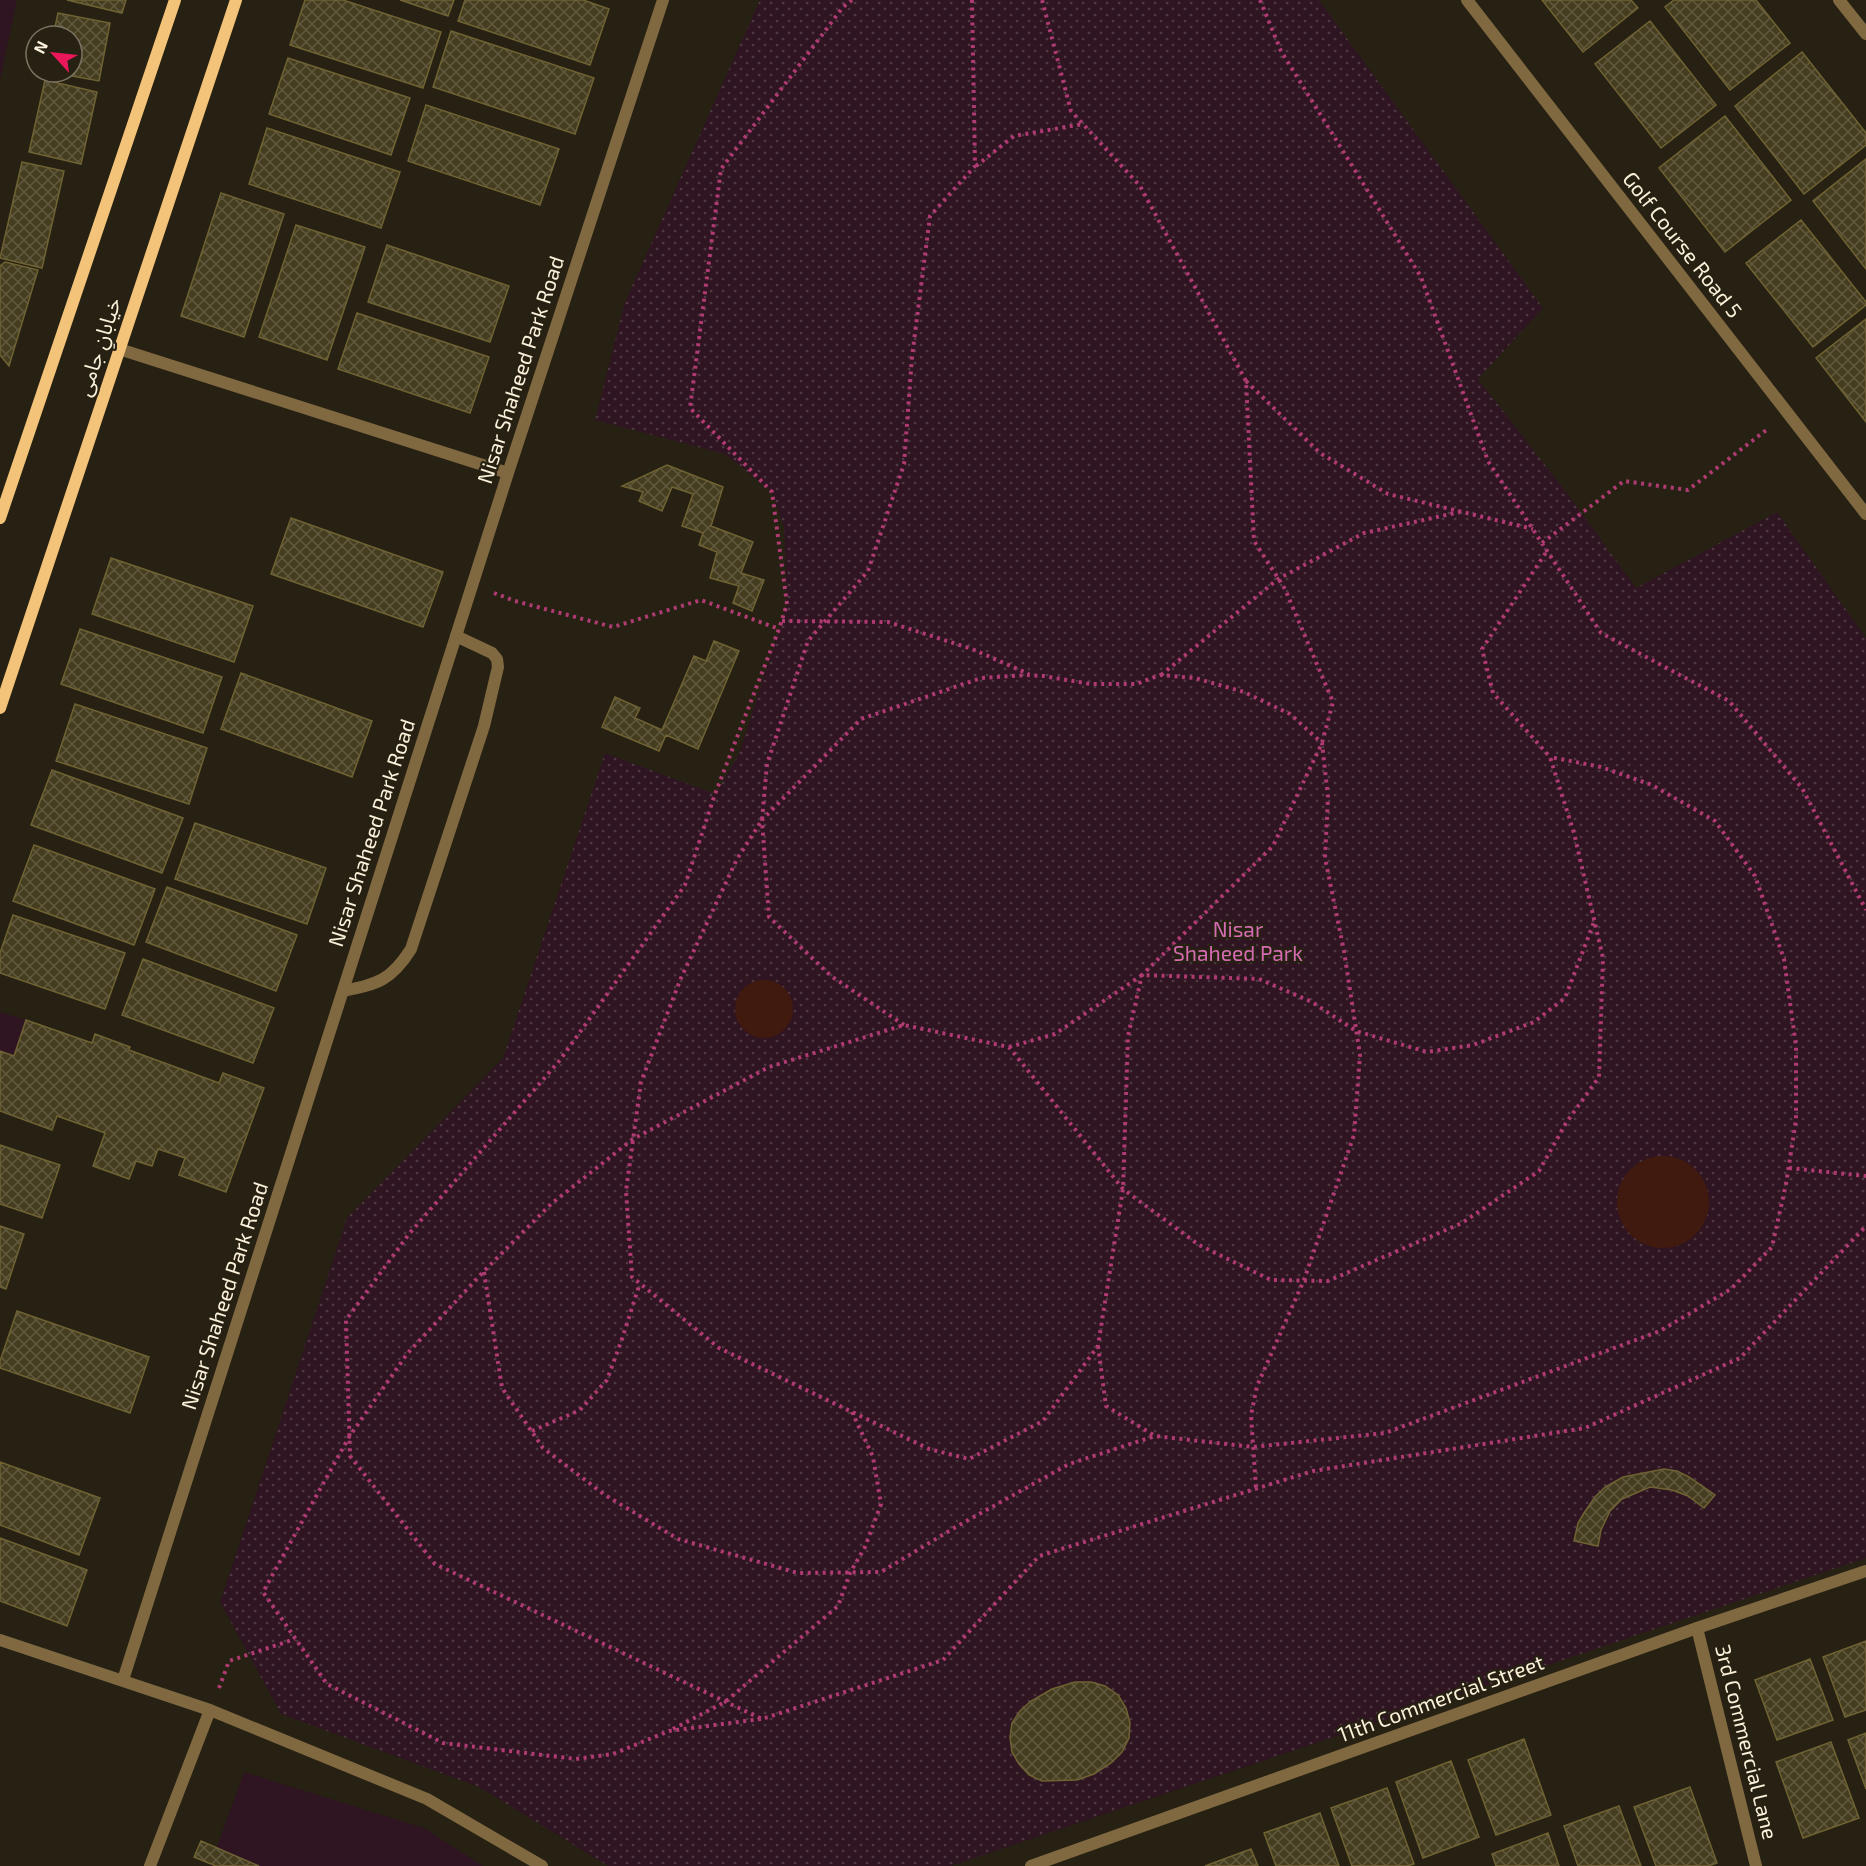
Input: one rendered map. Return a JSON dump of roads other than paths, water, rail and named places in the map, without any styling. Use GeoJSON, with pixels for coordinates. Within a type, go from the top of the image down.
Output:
{"type":"FeatureCollection","features":[{"type":"Feature","properties":{"kind":"main road","name":"خیابانِ جامی"},"geometry":{"type":"LineString","coordinates":[[0,518],[175,0]]}},
{"type":"Feature","properties":{"kind":"main road","name":"خیابانِ جامی"},"geometry":{"type":"LineString","coordinates":[[0,708],[236,0]]}},
{"type":"Feature","properties":{"kind":"street","name":"Nisar Shaheed Park Road"},"geometry":{"type":"LineString","coordinates":[[123,1680],[508,472],[663,0]]}},
{"type":"Feature","properties":{"kind":"street","name":"Golf Course Road 5"},"geometry":{"type":"LineString","coordinates":[[1467,0],[1866,514]]}},
{"type":"Feature","properties":{"kind":"street"},"geometry":{"type":"LineString","coordinates":[[1839,0],[1866,34]]}},
{"type":"Feature","properties":{"kind":"street"},"geometry":{"type":"LineString","coordinates":[[119,349],[508,472]]}},
{"type":"Feature","properties":{"kind":"street"},"geometry":{"type":"LineString","coordinates":[[342,991],[370,985],[390,976],[411,950],[484,726],[498,667],[497,659],[492,653],[456,636]]}},
{"type":"Feature","properties":{"kind":"street","name":"11th Commercial Street"},"geometry":{"type":"LineString","coordinates":[[1031,1866],[1697,1628],[1866,1571]]}},
{"type":"Feature","properties":{"kind":"street","name":"3rd Commercial Lane"},"geometry":{"type":"LineString","coordinates":[[1697,1628],[1756,1866]]}},
{"type":"Feature","properties":{"kind":"street"},"geometry":{"type":"LineString","coordinates":[[0,1640],[210,1710],[428,1799],[542,1866]]}},
{"type":"Feature","properties":{"kind":"street"},"geometry":{"type":"LineString","coordinates":[[150,1866],[210,1710]]}},
{"type":"Feature","properties":{"kind":"park label","name":"Nisar Shaheed Park"},"geometry":{"type":"Point","coordinates":[1238,942]}}]}
